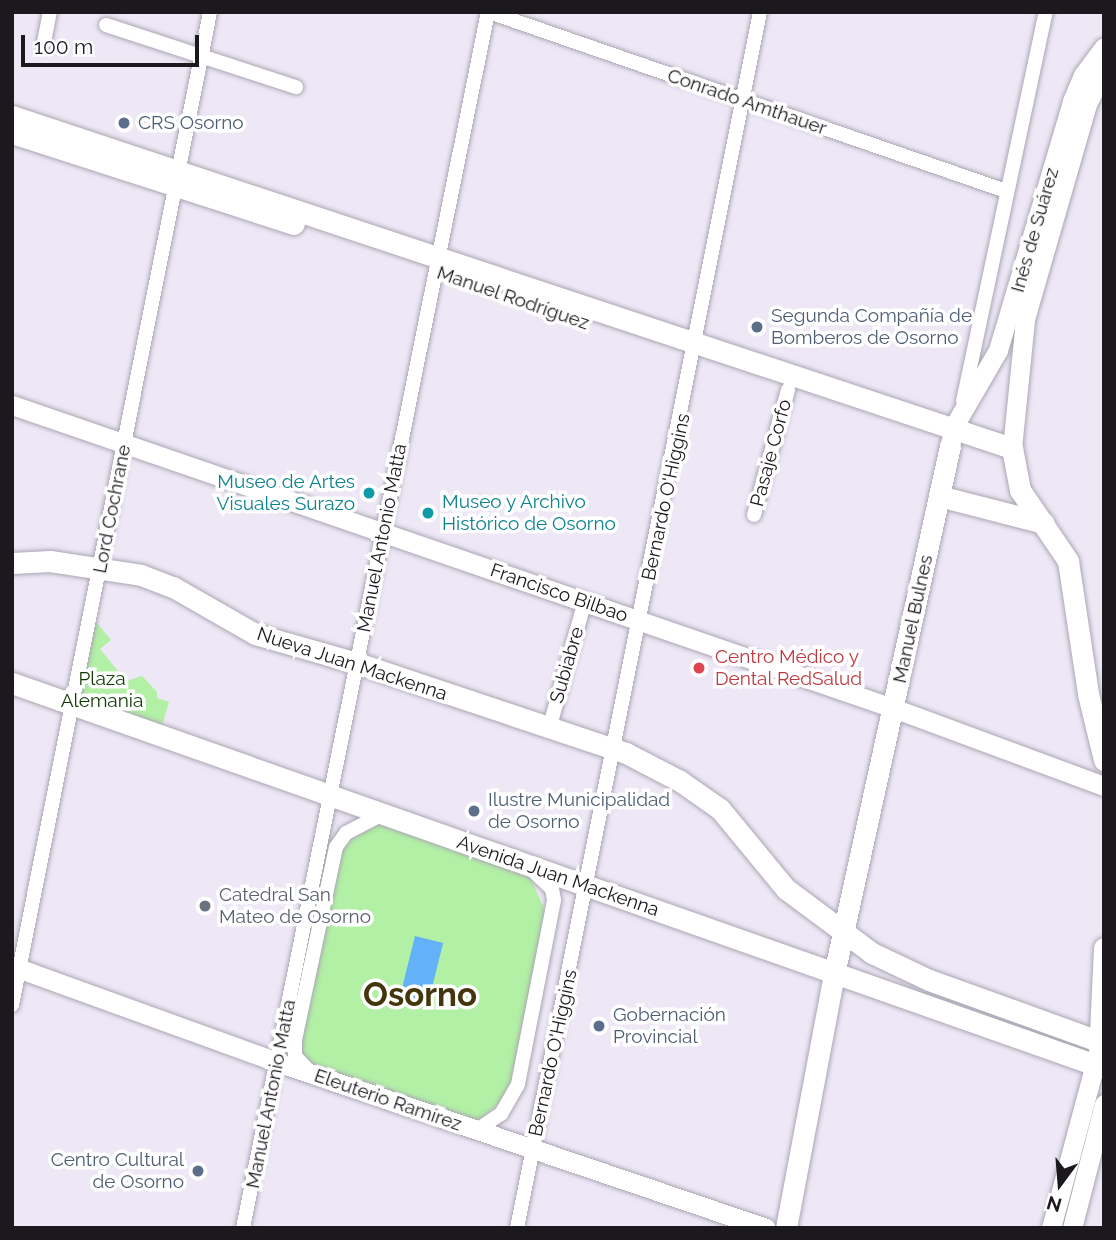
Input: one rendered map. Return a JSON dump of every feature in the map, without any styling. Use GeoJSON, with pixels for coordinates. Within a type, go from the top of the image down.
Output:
{"type":"FeatureCollection","features":[{"type":"Feature","properties":{"kind":"main road","name":"Inés de Suárez"},"geometry":{"type":"LineString","coordinates":[[1012,456],[1012,417],[1024,318],[1077,88],[1104,47]]}},
{"type":"Feature","properties":{"kind":"main road","name":"Inés de Suárez"},"geometry":{"type":"LineString","coordinates":[[961,411],[998,350],[1060,168],[1104,71]]}},
{"type":"Feature","properties":{"kind":"main road","name":"Manuel Rodríguez"},"geometry":{"type":"LineString","coordinates":[[12,116],[179,177],[695,353],[949,447]]}},
{"type":"Feature","properties":{"kind":"main road","name":"Manuel Rodríguez"},"geometry":{"type":"LineString","coordinates":[[12,133],[179,177]]}},
{"type":"Feature","properties":{"kind":"main road","name":"Manuel Rodríguez"},"geometry":{"type":"LineString","coordinates":[[695,353],[788,390],[949,447],[1012,456]]}},
{"type":"Feature","properties":{"kind":"main road","name":"Francisco Bilbao"},"geometry":{"type":"LineString","coordinates":[[12,405],[641,620],[893,708],[1104,786]]}},
{"type":"Feature","properties":{"kind":"main road","name":"Manuel Bulnes"},"geometry":{"type":"LineString","coordinates":[[786,1228],[834,974],[949,447],[961,411]]}},
{"type":"Feature","properties":{"kind":"main road"},"geometry":{"type":"LineString","coordinates":[[949,447],[965,490],[983,502],[1011,506],[1020,490]]}},
{"type":"Feature","properties":{"kind":"main road"},"geometry":{"type":"LineString","coordinates":[[1012,456],[1020,490],[1068,561],[1088,698],[1104,760]]}},
{"type":"Feature","properties":{"kind":"main road"},"geometry":{"type":"LineString","coordinates":[[939,496],[1044,523]]}},
{"type":"Feature","properties":{"kind":"main road","name":"Nueva Juan Mackenna"},"geometry":{"type":"LineString","coordinates":[[12,563],[101,566],[173,587],[255,634],[357,663],[549,729],[615,748]]}},
{"type":"Feature","properties":{"kind":"main road","name":"Avenida Juan Mackenna"},"geometry":{"type":"LineString","coordinates":[[12,683],[834,974],[1102,1053]]}},
{"type":"Feature","properties":{"kind":"main road"},"geometry":{"type":"LineString","coordinates":[[615,748],[681,780],[720,809],[786,889],[844,936],[909,972],[1102,1053]]}},
{"type":"Feature","properties":{"kind":"main road"},"geometry":{"type":"LineString","coordinates":[[1104,948],[1102,1053],[1052,1224],[1073,1226],[1104,1104]]}},
{"type":"Feature","properties":{"kind":"main road","name":"Eleuterio Ramírez"},"geometry":{"type":"LineString","coordinates":[[16,967],[277,1062],[765,1228]]}},
{"type":"Feature","properties":{"kind":"main road"},"geometry":{"type":"LineString","coordinates":[[1064,1176],[1084,1181]]}},
{"type":"Feature","properties":{"kind":"street"},"geometry":{"type":"LineString","coordinates":[[44,42],[50,12]]}},
{"type":"Feature","properties":{"kind":"street","name":"Lord Cochrane"},"geometry":{"type":"LineString","coordinates":[[12,1005],[16,967],[74,705],[210,12]]}},
{"type":"Feature","properties":{"kind":"street","name":"Conrado Amthauer"},"geometry":{"type":"LineString","coordinates":[[489,12],[1006,191]]}},
{"type":"Feature","properties":{"kind":"street","name":"Manuel Antonio Matta"},"geometry":{"type":"LineString","coordinates":[[243,1228],[333,796],[357,663],[489,12]]}},
{"type":"Feature","properties":{"kind":"street","name":"Bernardo O'Higgins"},"geometry":{"type":"LineString","coordinates":[[517,1228],[695,353],[741,100],[760,12]]}},
{"type":"Feature","properties":{"kind":"street","name":"Manuel Bulnes"},"geometry":{"type":"LineString","coordinates":[[961,411],[1046,12]]}},
{"type":"Feature","properties":{"kind":"street"},"geometry":{"type":"LineString","coordinates":[[106,24],[296,87]]}},
{"type":"Feature","properties":{"kind":"street","name":"Pasaje Corfo"},"geometry":{"type":"LineString","coordinates":[[754,516],[788,390]]}},
{"type":"Feature","properties":{"kind":"street","name":"Subiabre"},"geometry":{"type":"LineString","coordinates":[[549,729],[585,601]]}},
{"type":"Feature","properties":{"kind":"street","name":"Manuel Antonio Matta"},"geometry":{"type":"LineString","coordinates":[[311,1073],[295,1056],[295,1040],[336,847],[346,833],[383,814]]}},
{"type":"Feature","properties":{"kind":"street","name":"Bernardo O'Higgins"},"geometry":{"type":"LineString","coordinates":[[477,1130],[501,1114],[518,1084],[552,913],[552,889],[527,865]]}},
{"type":"Feature","properties":{"kind":"green space","name":"Plaza Alemania"},"geometry":{"type":"Polygon","coordinates":[[[92,617],[111,640],[100,649],[126,681],[142,676],[157,692],[157,698],[169,702],[159,736],[74,705],[92,617]]]}},
{"type":"Feature","properties":{"kind":"green space"},"geometry":{"type":"Polygon","coordinates":[[[381,820],[528,872],[546,913],[511,1092],[477,1123],[303,1062],[299,1043],[341,846],[381,820]]]}},
{"type":"Feature","properties":{"kind":"water"},"geometry":{"type":"Polygon","coordinates":[[[415,936],[443,943],[428,1005],[400,998],[415,936]]]}},
{"type":"Feature","properties":{"kind":"place","name":"CRS Osorno"},"geometry":{"type":"Point","coordinates":[124,123]}},
{"type":"Feature","properties":{"kind":"place","name":"Segunda Compañía de Bomberos de Osorno"},"geometry":{"type":"Point","coordinates":[757,327]}},
{"type":"Feature","properties":{"kind":"place","name":"Museo de Artes Visuales Surazo"},"geometry":{"type":"Point","coordinates":[369,493]}},
{"type":"Feature","properties":{"kind":"place","name":"Museo y Archivo Histórico de Osorno"},"geometry":{"type":"Point","coordinates":[428,513]}},
{"type":"Feature","properties":{"kind":"place","name":"Centro Médico y Dental RedSalud"},"geometry":{"type":"Point","coordinates":[699,668]}},
{"type":"Feature","properties":{"kind":"place","name":"Ilustre Municipalidad de Osorno"},"geometry":{"type":"Point","coordinates":[474,811]}},
{"type":"Feature","properties":{"kind":"place","name":"Catedral San Mateo de Osorno"},"geometry":{"type":"Point","coordinates":[205,906]}},
{"type":"Feature","properties":{"kind":"place","name":"Gobernación Provincial"},"geometry":{"type":"Point","coordinates":[599,1026]}},
{"type":"Feature","properties":{"kind":"place","name":"Centro Cultural de Osorno"},"geometry":{"type":"Point","coordinates":[198,1171]}},
{"type":"Feature","properties":{"kind":"district","name":"Osorno"},"geometry":{"type":"Point","coordinates":[420,995]}}]}
